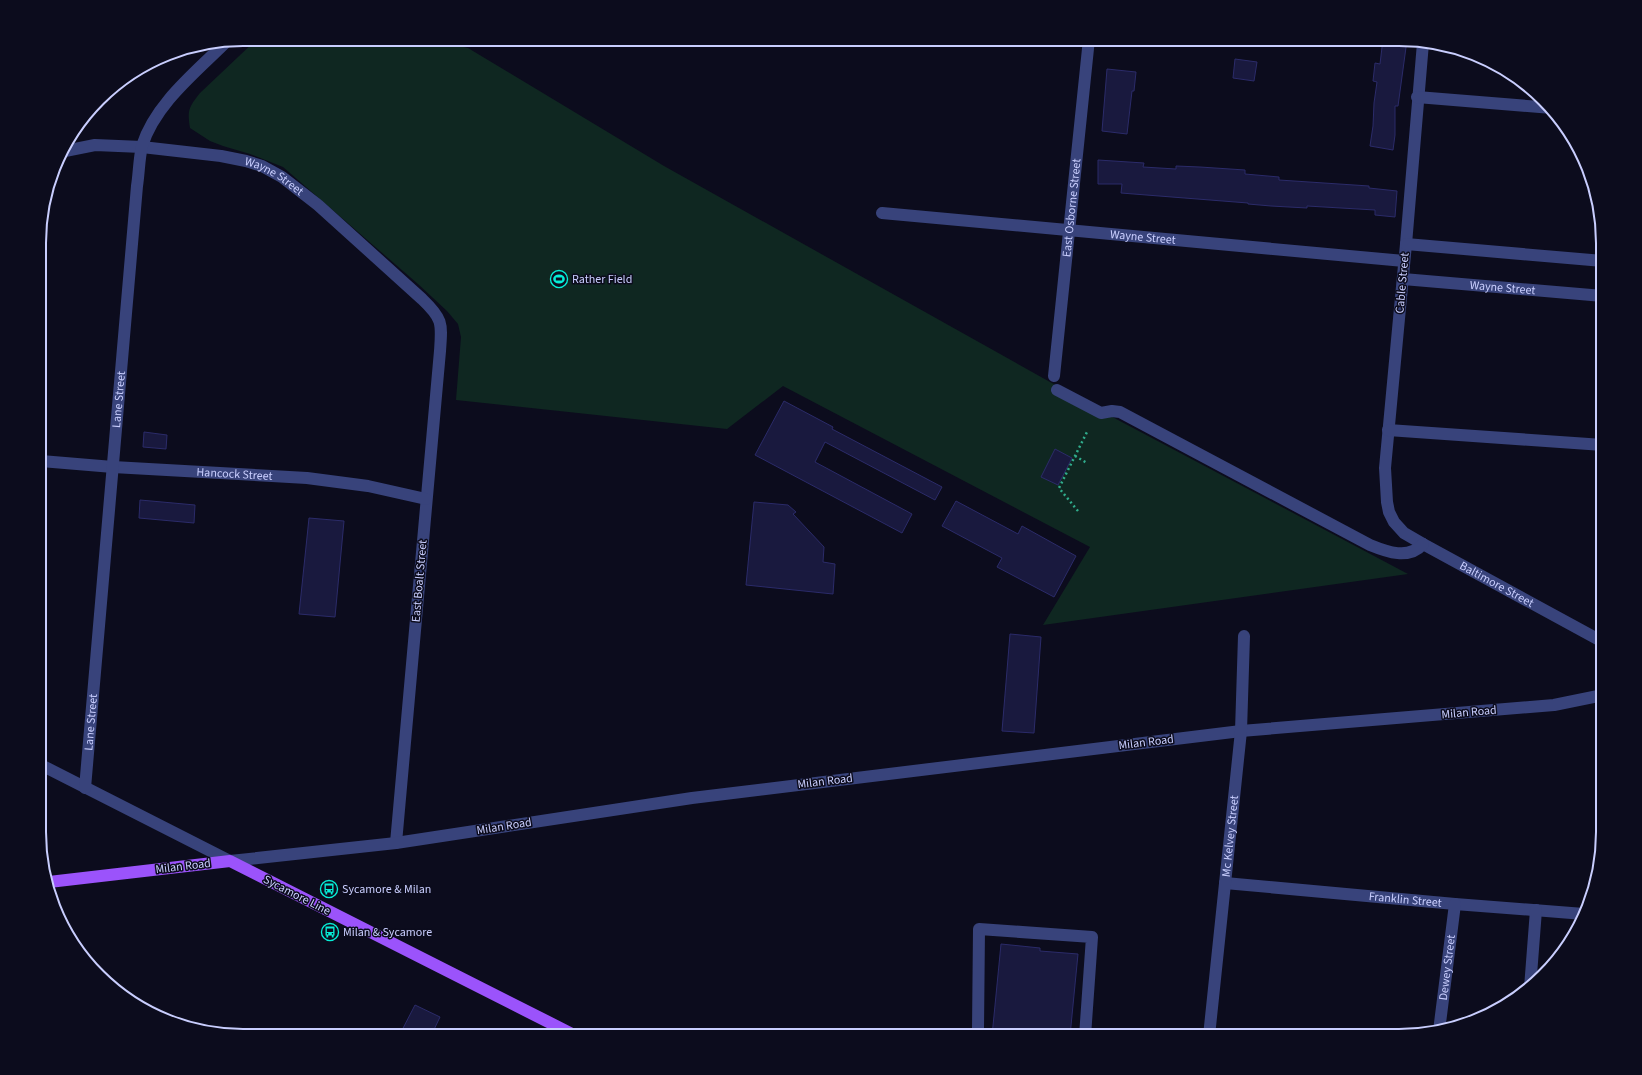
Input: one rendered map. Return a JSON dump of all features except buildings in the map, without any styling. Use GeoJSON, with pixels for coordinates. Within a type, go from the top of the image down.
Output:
{"type":"FeatureCollection","features":[{"type":"Feature","properties":{"kind":"main road","name":"Milan Road"},"geometry":{"type":"LineString","coordinates":[[53,882],[230,860]]}},
{"type":"Feature","properties":{"kind":"main road","name":"Sycamore Line"},"geometry":{"type":"LineString","coordinates":[[230,860],[562,1029]]}},
{"type":"Feature","properties":{"kind":"street","name":"East Osborne Street"},"geometry":{"type":"LineString","coordinates":[[1054,376],[1088,46]]}},
{"type":"Feature","properties":{"kind":"street","name":"Lane Street"},"geometry":{"type":"LineString","coordinates":[[85,788],[114,467],[137,186],[142,147],[152,123],[165,106],[221,47]]}},
{"type":"Feature","properties":{"kind":"street","name":"Cable Street"},"geometry":{"type":"LineString","coordinates":[[1394,522],[1389,512],[1387,502],[1385,468],[1422,48]]}},
{"type":"Feature","properties":{"kind":"street"},"geometry":{"type":"LineString","coordinates":[[1417,97],[1541,107]]}},
{"type":"Feature","properties":{"kind":"street","name":"Wayne Street"},"geometry":{"type":"LineString","coordinates":[[69,150],[95,145],[142,147],[235,158],[257,164],[282,176],[318,205],[432,309],[439,319]]}},
{"type":"Feature","properties":{"kind":"street","name":"Wayne Street"},"geometry":{"type":"LineString","coordinates":[[882,213],[1404,261]]}},
{"type":"Feature","properties":{"kind":"street"},"geometry":{"type":"LineString","coordinates":[[1406,244],[1596,259]]}},
{"type":"Feature","properties":{"kind":"street","name":"Wayne Street"},"geometry":{"type":"LineString","coordinates":[[1403,279],[1596,295]]}},
{"type":"Feature","properties":{"kind":"street","name":"East Boalt Street"},"geometry":{"type":"LineString","coordinates":[[396,843],[440,351],[441,326],[439,319]]}},
{"type":"Feature","properties":{"kind":"street"},"geometry":{"type":"LineString","coordinates":[[1057,390],[1101,413],[1112,411],[1120,412],[1370,544],[1402,554],[1417,550],[1423,544]]}},
{"type":"Feature","properties":{"kind":"street"},"geometry":{"type":"LineString","coordinates":[[1388,430],[1596,445]]}},
{"type":"Feature","properties":{"kind":"street","name":"Hancock Street"},"geometry":{"type":"LineString","coordinates":[[46,461],[300,478],[368,486],[426,499]]}},
{"type":"Feature","properties":{"kind":"street","name":"Baltimore Street"},"geometry":{"type":"LineString","coordinates":[[1394,522],[1404,532],[1423,544],[1596,638]]}},
{"type":"Feature","properties":{"kind":"street","name":"Mc Kelvey Street"},"geometry":{"type":"LineString","coordinates":[[1210,1029],[1241,731],[1244,636]]}},
{"type":"Feature","properties":{"kind":"street","name":"Milan Road"},"geometry":{"type":"LineString","coordinates":[[230,860],[396,843],[692,798],[1241,731],[1554,705],[1596,696]]}},
{"type":"Feature","properties":{"kind":"street","name":"Sycamore Line"},"geometry":{"type":"LineString","coordinates":[[46,768],[230,860]]}},
{"type":"Feature","properties":{"kind":"street","name":"Franklin Street"},"geometry":{"type":"LineString","coordinates":[[1226,883],[1578,914]]}},
{"type":"Feature","properties":{"kind":"street","name":"Dewey Street"},"geometry":{"type":"LineString","coordinates":[[1440,1025],[1455,904]]}},
{"type":"Feature","properties":{"kind":"street"},"geometry":{"type":"LineString","coordinates":[[1531,978],[1536,910]]}},
{"type":"Feature","properties":{"kind":"street"},"geometry":{"type":"LineString","coordinates":[[978,1029],[978,929],[1092,937],[1085,1029]]}},
{"type":"Feature","properties":{"kind":"path"},"geometry":{"type":"LineString","coordinates":[[1078,511],[1059,488],[1086,432]]}},
{"type":"Feature","properties":{"kind":"path"},"geometry":{"type":"LineString","coordinates":[[1075,456],[1087,463]]}},
{"type":"Feature","properties":{"kind":"green space"},"geometry":{"type":"Polygon","coordinates":[[[250,46],[459,46],[468,48],[664,166],[1118,420],[1408,574],[1043,625],[1090,547],[783,386],[727,429],[456,400],[461,337],[458,324],[447,311],[418,284],[283,167],[210,141],[190,128],[189,113],[191,105],[200,93],[250,46]]]}},
{"type":"Feature","properties":{"kind":"place","name":"Rather Field"},"geometry":{"type":"Point","coordinates":[559,279]}},
{"type":"Feature","properties":{"kind":"place","name":"Sycamore & Milan"},"geometry":{"type":"Point","coordinates":[329,889]}},
{"type":"Feature","properties":{"kind":"place","name":"Milan & Sycamore"},"geometry":{"type":"Point","coordinates":[330,932]}}]}
